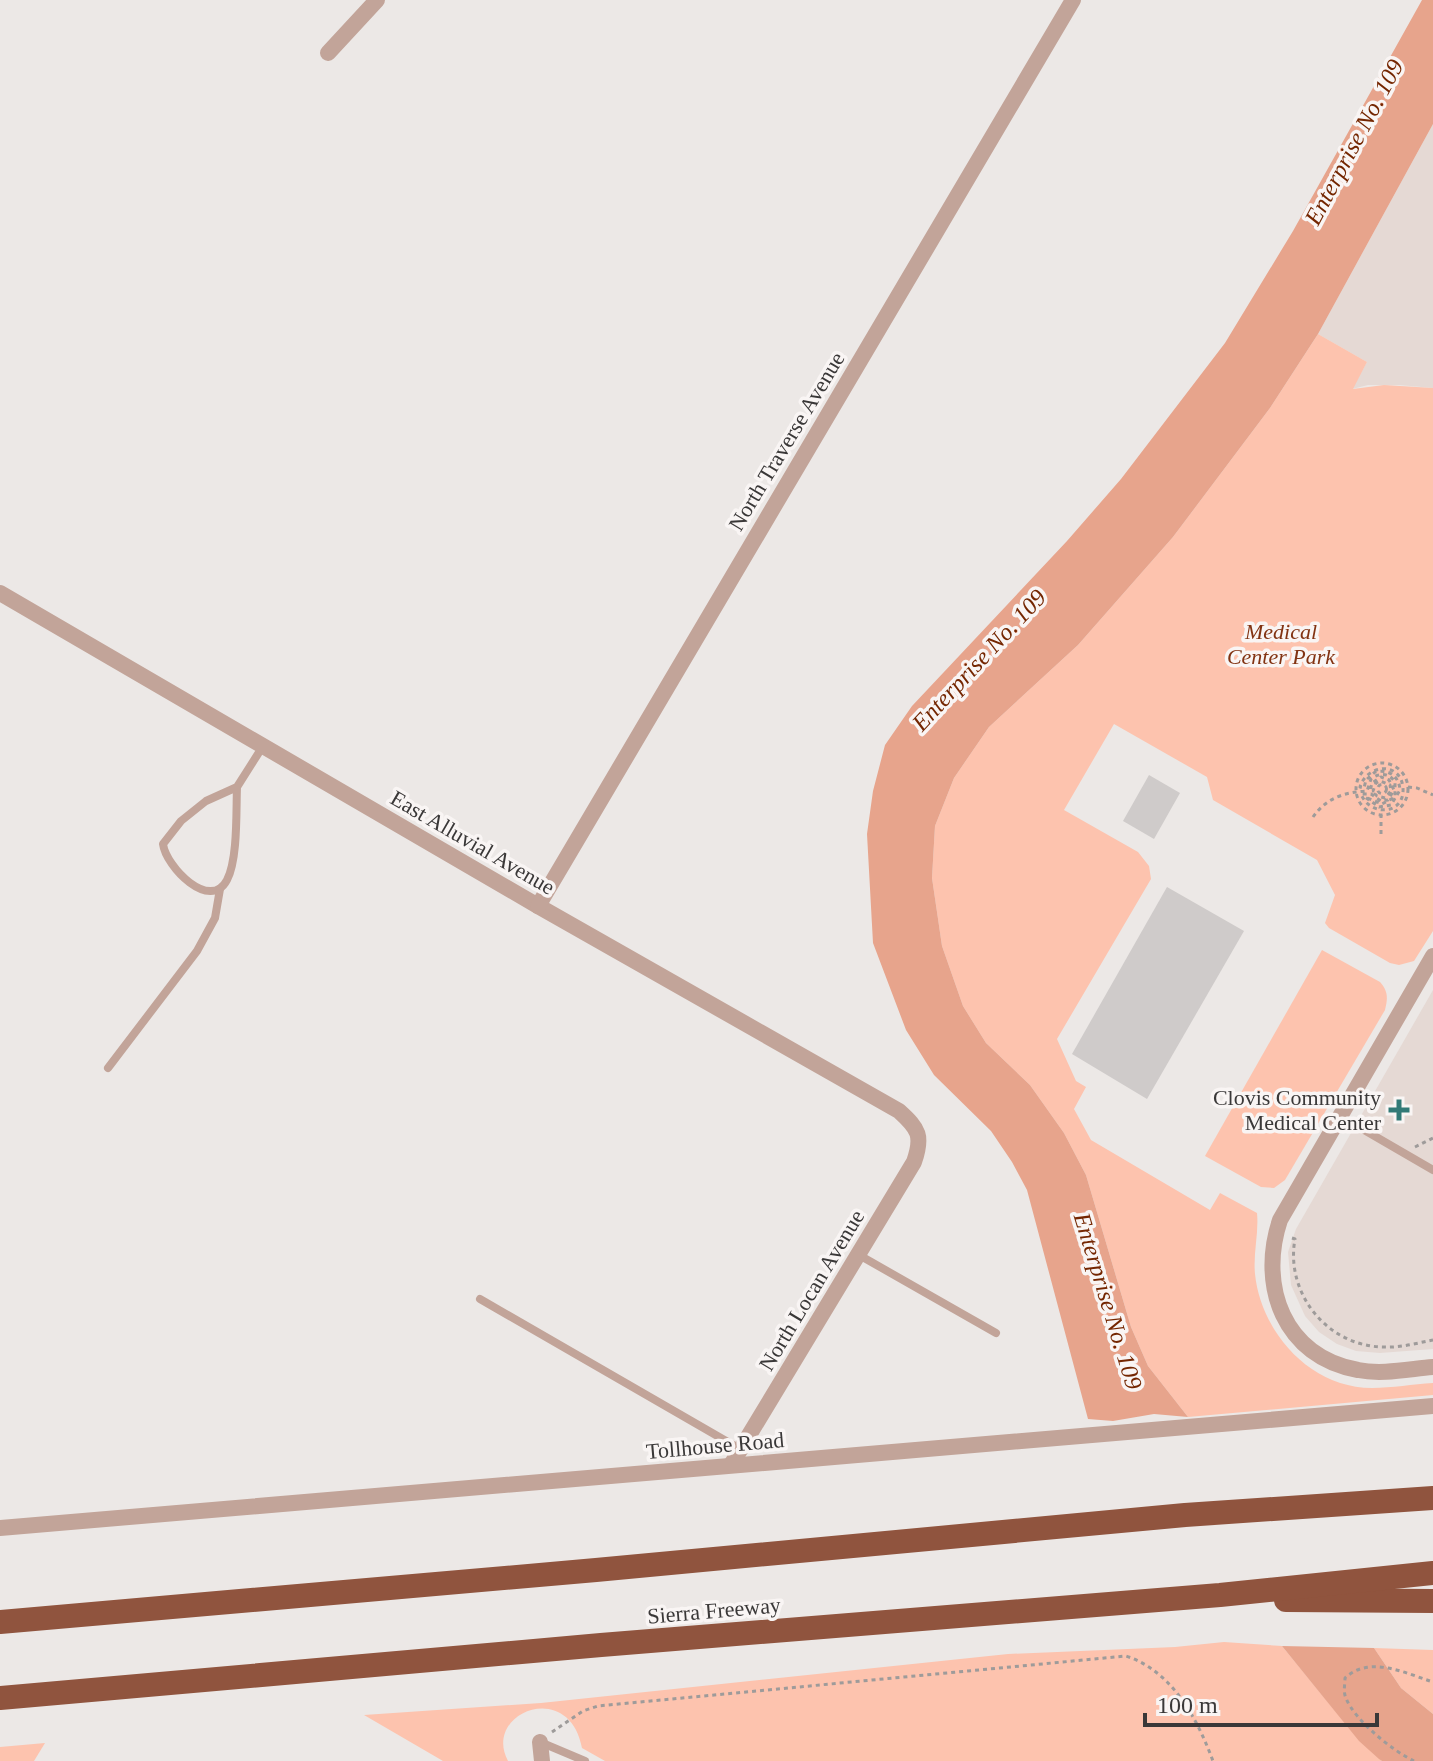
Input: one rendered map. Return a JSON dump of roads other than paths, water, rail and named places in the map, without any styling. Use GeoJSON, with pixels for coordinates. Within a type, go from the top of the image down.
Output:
{"type":"FeatureCollection","features":[{"type":"Feature","properties":{"kind":"highway"},"geometry":{"type":"LineString","coordinates":[[1387,1501],[1433,1490]]}},
{"type":"Feature","properties":{"kind":"highway"},"geometry":{"type":"LineString","coordinates":[[0,1622],[628,1568],[1185,1515],[1433,1498]]}},
{"type":"Feature","properties":{"kind":"highway","name":"Sierra Freeway"},"geometry":{"type":"LineString","coordinates":[[0,1698],[1220,1595],[1433,1573]]}},
{"type":"Feature","properties":{"kind":"highway"},"geometry":{"type":"LineString","coordinates":[[1220,1595],[1317,1602],[1433,1601]]}},
{"type":"Feature","properties":{"kind":"street"},"geometry":{"type":"LineString","coordinates":[[328,53],[377,0]]}},
{"type":"Feature","properties":{"kind":"street","name":"North Traverse Avenue"},"geometry":{"type":"LineString","coordinates":[[538,906],[1073,0]]}},
{"type":"Feature","properties":{"kind":"street","name":"East Alluvial Avenue"},"geometry":{"type":"LineString","coordinates":[[0,593],[538,906],[899,1111],[919,1134]]}},
{"type":"Feature","properties":{"kind":"street"},"geometry":{"type":"LineString","coordinates":[[1433,956],[1280,1220],[1270,1261],[1276,1299],[1282,1314],[1300,1340],[1312,1350],[1343,1366],[1374,1372],[1433,1367]]}},
{"type":"Feature","properties":{"kind":"street","name":"North Locan Avenue"},"geometry":{"type":"LineString","coordinates":[[731,1465],[914,1162],[919,1148],[919,1134]]}},
{"type":"Feature","properties":{"kind":"street","name":"Tollhouse Road"},"geometry":{"type":"LineString","coordinates":[[0,1528],[1433,1406]]}},
{"type":"Feature","properties":{"kind":"street"},"geometry":{"type":"LineString","coordinates":[[540,1742],[542,1761]]}},
{"type":"Feature","properties":{"kind":"lane"},"geometry":{"type":"LineString","coordinates":[[108,1068],[197,951],[215,918],[220,889],[231,871],[237,787],[263,746]]}},
{"type":"Feature","properties":{"kind":"lane"},"geometry":{"type":"LineString","coordinates":[[220,889],[198,888],[182,877],[169,863],[163,844],[181,821],[206,801],[237,787]]}},
{"type":"Feature","properties":{"kind":"lane"},"geometry":{"type":"LineString","coordinates":[[1340,1116],[1433,1170]]}},
{"type":"Feature","properties":{"kind":"lane"},"geometry":{"type":"LineString","coordinates":[[858,1255],[996,1333]]}},
{"type":"Feature","properties":{"kind":"lane"},"geometry":{"type":"LineString","coordinates":[[480,1299],[741,1449]]}},
{"type":"Feature","properties":{"kind":"lane"},"geometry":{"type":"LineString","coordinates":[[540,1742],[585,1761]]}},
{"type":"Feature","properties":{"kind":"water","name":"Enterprise No. 109"},"geometry":{"type":"Polygon","coordinates":[[[1422,0],[1433,0],[1433,124],[1318,334],[1270,408],[1173,537],[1078,645],[989,727],[954,778],[935,826],[932,878],[942,946],[963,1006],[986,1043],[1030,1085],[1064,1133],[1086,1175],[1131,1327],[1148,1366],[1188,1417],[1154,1414],[1113,1421],[1088,1419],[1027,1190],[991,1131],[934,1075],[906,1030],[873,943],[867,834],[873,791],[885,745],[912,706],[1121,479],[1225,343],[1293,231],[1422,0]]]}},
{"type":"Feature","properties":{"kind":"water"},"geometry":{"type":"Polygon","coordinates":[[[1282,1646],[1374,1648],[1401,1688],[1433,1714],[1433,1761],[1379,1759],[1359,1741],[1282,1646]]]}},
{"type":"Feature","properties":{"kind":"place","name":"Clovis Community Medical Center"},"geometry":{"type":"Point","coordinates":[1399,1110]}},
{"type":"Feature","properties":{"kind":"park label","name":"Medical Center Park"},"geometry":{"type":"Point","coordinates":[1281,644]}}]}
